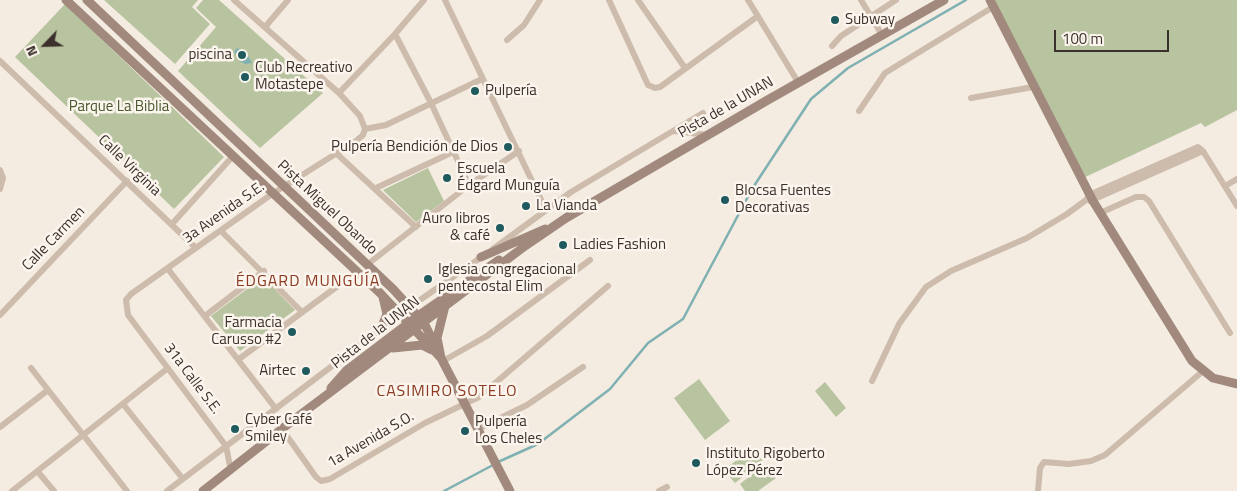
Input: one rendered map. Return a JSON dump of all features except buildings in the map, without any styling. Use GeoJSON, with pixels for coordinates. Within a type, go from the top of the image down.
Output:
{"type":"FeatureCollection","features":[{"type":"Feature","properties":{"kind":"main road","name":"Pista Miguel Obando"},"geometry":{"type":"LineString","coordinates":[[66,0],[234,156],[272,194],[358,271],[402,314],[442,359]]}},
{"type":"Feature","properties":{"kind":"main road","name":"Pista Miguel Obando"},"geometry":{"type":"LineString","coordinates":[[87,0],[368,264],[421,319],[442,359]]}},
{"type":"Feature","properties":{"kind":"main road","name":"Pista de la UNAN"},"geometry":{"type":"LineString","coordinates":[[421,319],[445,306],[525,246],[589,204],[798,82],[944,0]]}},
{"type":"Feature","properties":{"kind":"main road"},"geometry":{"type":"LineString","coordinates":[[992,3],[1090,199],[1192,361],[1213,378],[1237,384]]}},
{"type":"Feature","properties":{"kind":"main road"},"geometry":{"type":"LineString","coordinates":[[481,258],[538,231],[557,225]]}},
{"type":"Feature","properties":{"kind":"main road","name":"Pista de la UNAN"},"geometry":{"type":"LineString","coordinates":[[203,491],[388,349],[421,319],[498,260],[525,246]]}},
{"type":"Feature","properties":{"kind":"main road"},"geometry":{"type":"LineString","coordinates":[[380,293],[386,305],[387,314],[381,329]]}},
{"type":"Feature","properties":{"kind":"main road"},"geometry":{"type":"LineString","coordinates":[[445,306],[439,322],[437,338],[442,359],[510,491]]}},
{"type":"Feature","properties":{"kind":"main road","name":"Pista de la UNAN"},"geometry":{"type":"LineString","coordinates":[[323,398],[347,370],[413,326]]}},
{"type":"Feature","properties":{"kind":"main road"},"geometry":{"type":"LineString","coordinates":[[388,349],[422,345],[442,359]]}},
{"type":"Feature","properties":{"kind":"street"},"geometry":{"type":"LineString","coordinates":[[234,0],[339,93],[360,116],[365,129],[386,125],[482,79]]}},
{"type":"Feature","properties":{"kind":"street"},"geometry":{"type":"LineString","coordinates":[[265,27],[288,0]]}},
{"type":"Feature","properties":{"kind":"street"},"geometry":{"type":"LineString","coordinates":[[339,93],[395,34],[424,0]]}},
{"type":"Feature","properties":{"kind":"street"},"geometry":{"type":"LineString","coordinates":[[446,0],[546,210]]}},
{"type":"Feature","properties":{"kind":"street"},"geometry":{"type":"LineString","coordinates":[[507,40],[524,25],[540,0]]}},
{"type":"Feature","properties":{"kind":"street"},"geometry":{"type":"LineString","coordinates":[[609,0],[648,85],[655,88],[660,87],[758,16]]}},
{"type":"Feature","properties":{"kind":"street"},"geometry":{"type":"LineString","coordinates":[[638,0],[685,68]]}},
{"type":"Feature","properties":{"kind":"street"},"geometry":{"type":"LineString","coordinates":[[748,0],[798,82]]}},
{"type":"Feature","properties":{"kind":"street"},"geometry":{"type":"LineString","coordinates":[[861,0],[882,35]]}},
{"type":"Feature","properties":{"kind":"street"},"geometry":{"type":"LineString","coordinates":[[832,46],[841,36],[896,0]]}},
{"type":"Feature","properties":{"kind":"street"},"geometry":{"type":"LineString","coordinates":[[859,111],[885,73],[992,3]]}},
{"type":"Feature","properties":{"kind":"street"},"geometry":{"type":"LineString","coordinates":[[395,34],[431,103],[469,185]]}},
{"type":"Feature","properties":{"kind":"street","name":"Calle Virginia"},"geometry":{"type":"LineString","coordinates":[[0,61],[196,248]]}},
{"type":"Feature","properties":{"kind":"street"},"geometry":{"type":"LineString","coordinates":[[971,98],[1033,87]]}},
{"type":"Feature","properties":{"kind":"street"},"geometry":{"type":"LineString","coordinates":[[167,491],[410,307],[546,210],[703,113]]}},
{"type":"Feature","properties":{"kind":"street","name":"3a Avenida S.E."},"geometry":{"type":"LineString","coordinates":[[125,306],[131,294],[272,194],[356,141],[363,135],[365,129]]}},
{"type":"Feature","properties":{"kind":"street"},"geometry":{"type":"LineString","coordinates":[[672,131],[708,135]]}},
{"type":"Feature","properties":{"kind":"street"},"geometry":{"type":"LineString","coordinates":[[368,264],[469,185],[518,151]]}},
{"type":"Feature","properties":{"kind":"street"},"geometry":{"type":"LineString","coordinates":[[872,380],[899,324],[926,287],[951,271],[1027,238],[1090,199],[1203,151],[1237,206]]}},
{"type":"Feature","properties":{"kind":"street"},"geometry":{"type":"LineString","coordinates":[[376,188],[453,152]]}},
{"type":"Feature","properties":{"kind":"street"},"geometry":{"type":"LineString","coordinates":[[337,154],[416,227]]}},
{"type":"Feature","properties":{"kind":"street"},"geometry":{"type":"LineString","coordinates":[[172,224],[234,156]]}},
{"type":"Feature","properties":{"kind":"street"},"geometry":{"type":"LineString","coordinates":[[0,170],[3,178],[0,189]]}},
{"type":"Feature","properties":{"kind":"street"},"geometry":{"type":"LineString","coordinates":[[1225,186],[1237,180]]}},
{"type":"Feature","properties":{"kind":"street","name":"Calle Carmen"},"geometry":{"type":"LineString","coordinates":[[0,315],[127,181]]}},
{"type":"Feature","properties":{"kind":"street"},"geometry":{"type":"LineString","coordinates":[[1100,213],[1136,197],[1144,197],[1149,201],[1230,333]]}},
{"type":"Feature","properties":{"kind":"street"},"geometry":{"type":"LineString","coordinates":[[221,231],[264,271],[302,312]]}},
{"type":"Feature","properties":{"kind":"street"},"geometry":{"type":"LineString","coordinates":[[442,359],[488,336],[590,260]]}},
{"type":"Feature","properties":{"kind":"street"},"geometry":{"type":"LineString","coordinates":[[168,269],[276,409]]}},
{"type":"Feature","properties":{"kind":"street"},"geometry":{"type":"LineString","coordinates":[[205,316],[264,271]]}},
{"type":"Feature","properties":{"kind":"street"},"geometry":{"type":"LineString","coordinates":[[239,359],[358,271]]}},
{"type":"Feature","properties":{"kind":"street"},"geometry":{"type":"LineString","coordinates":[[465,404],[479,397],[513,369],[608,286]]}},
{"type":"Feature","properties":{"kind":"street","name":"31a Calle S.E."},"geometry":{"type":"LineString","coordinates":[[125,306],[128,315],[226,446],[231,471]]}},
{"type":"Feature","properties":{"kind":"street"},"geometry":{"type":"LineString","coordinates":[[478,429],[528,405],[583,367]]}},
{"type":"Feature","properties":{"kind":"street"},"geometry":{"type":"LineString","coordinates":[[31,368],[127,491]]}},
{"type":"Feature","properties":{"kind":"street"},"geometry":{"type":"LineString","coordinates":[[12,491],[168,368]]}},
{"type":"Feature","properties":{"kind":"street"},"geometry":{"type":"LineString","coordinates":[[1038,491],[1040,468],[1044,462],[1069,464],[1091,461],[1105,455],[1203,371]]}},
{"type":"Feature","properties":{"kind":"street"},"geometry":{"type":"LineString","coordinates":[[0,428],[48,390]]}},
{"type":"Feature","properties":{"kind":"street"},"geometry":{"type":"LineString","coordinates":[[123,404],[183,479]]}},
{"type":"Feature","properties":{"kind":"street","name":"1a Avenida S.O."},"geometry":{"type":"LineString","coordinates":[[282,429],[316,478],[321,481],[330,479],[425,423],[465,404]]}},
{"type":"Feature","properties":{"kind":"street"},"geometry":{"type":"LineString","coordinates":[[38,472],[54,491]]}},
{"type":"Feature","properties":{"kind":"street"},"geometry":{"type":"LineString","coordinates":[[659,491],[667,487]]}},
{"type":"Feature","properties":{"kind":"green space"},"geometry":{"type":"Polygon","coordinates":[[[104,0],[198,0],[192,7],[210,24],[175,64],[104,0]]]}},
{"type":"Feature","properties":{"kind":"green space","name":"Club Recreativo Motastepe"},"geometry":{"type":"Polygon","coordinates":[[[203,0],[219,0],[323,93],[260,148],[178,71],[216,27],[196,8],[203,0]]]}},
{"type":"Feature","properties":{"kind":"green space"},"geometry":{"type":"Polygon","coordinates":[[[990,0],[1237,0],[1237,110],[1205,127],[1201,123],[1081,179],[990,0]]]}},
{"type":"Feature","properties":{"kind":"green space","name":"Parque La Biblia"},"geometry":{"type":"Polygon","coordinates":[[[65,4],[224,157],[174,209],[15,57],[65,4]]]}},
{"type":"Feature","properties":{"kind":"green space"},"geometry":{"type":"Polygon","coordinates":[[[428,168],[444,201],[416,222],[383,190],[428,168]]]}},
{"type":"Feature","properties":{"kind":"green space"},"geometry":{"type":"Polygon","coordinates":[[[263,277],[295,310],[240,351],[211,316],[263,277]]]}},
{"type":"Feature","properties":{"kind":"green space"},"geometry":{"type":"Polygon","coordinates":[[[699,379],[730,421],[705,440],[674,398],[699,379]]]}},
{"type":"Feature","properties":{"kind":"green space"},"geometry":{"type":"Polygon","coordinates":[[[825,382],[846,408],[836,417],[815,391],[825,382]]]}},
{"type":"Feature","properties":{"kind":"green space"},"geometry":{"type":"Polygon","coordinates":[[[752,448],[763,461],[735,483],[724,470],[752,448]]]}},
{"type":"Feature","properties":{"kind":"green space"},"geometry":{"type":"Polygon","coordinates":[[[765,464],[776,478],[758,491],[745,491],[740,484],[765,464]]]}},
{"type":"Feature","properties":{"kind":"water","name":"piscina"},"geometry":{"type":"Polygon","coordinates":[[[237,48],[246,52],[252,63],[245,64],[240,61],[234,52],[237,48]]]}},
{"type":"Feature","properties":{"kind":"waterway"},"geometry":{"type":"LineString","coordinates":[[498,462],[538,444],[610,389],[648,343],[683,319],[752,189],[811,99],[848,68],[966,0]]}},
{"type":"Feature","properties":{"kind":"waterway"},"geometry":{"type":"LineString","coordinates":[[444,491],[493,465]]}},
{"type":"Feature","properties":{"kind":"place","name":"Subway"},"geometry":{"type":"Point","coordinates":[835,20]}},
{"type":"Feature","properties":{"kind":"place","name":"piscina"},"geometry":{"type":"Point","coordinates":[242,55]}},
{"type":"Feature","properties":{"kind":"place","name":"Club Recreativo Motastepe"},"geometry":{"type":"Point","coordinates":[245,77]}},
{"type":"Feature","properties":{"kind":"place","name":"Pulpería"},"geometry":{"type":"Point","coordinates":[475,91]}},
{"type":"Feature","properties":{"kind":"place","name":"Pulpería Bendición de Dios"},"geometry":{"type":"Point","coordinates":[508,147]}},
{"type":"Feature","properties":{"kind":"place","name":"Escuela Édgard Munguía"},"geometry":{"type":"Point","coordinates":[447,178]}},
{"type":"Feature","properties":{"kind":"place","name":"Blocsa Fuentes Decorativas"},"geometry":{"type":"Point","coordinates":[725,200]}},
{"type":"Feature","properties":{"kind":"place","name":"La Vianda"},"geometry":{"type":"Point","coordinates":[526,206]}},
{"type":"Feature","properties":{"kind":"place","name":"Auro libros & café"},"geometry":{"type":"Point","coordinates":[500,228]}},
{"type":"Feature","properties":{"kind":"place","name":"Ladies Fashion"},"geometry":{"type":"Point","coordinates":[563,245]}},
{"type":"Feature","properties":{"kind":"place","name":"Iglesia congregacional pentecostal Elim"},"geometry":{"type":"Point","coordinates":[428,279]}},
{"type":"Feature","properties":{"kind":"place","name":"Farmacia Carusso #2"},"geometry":{"type":"Point","coordinates":[292,332]}},
{"type":"Feature","properties":{"kind":"place","name":"Airtec"},"geometry":{"type":"Point","coordinates":[306,371]}},
{"type":"Feature","properties":{"kind":"place","name":"Cyber Café Smiley"},"geometry":{"type":"Point","coordinates":[235,429]}},
{"type":"Feature","properties":{"kind":"place","name":"Pulpería Los Cheles"},"geometry":{"type":"Point","coordinates":[465,431]}},
{"type":"Feature","properties":{"kind":"place","name":"Instituto Rigoberto López Pérez"},"geometry":{"type":"Point","coordinates":[696,463]}},
{"type":"Feature","properties":{"kind":"district","name":"ÉDGARD MUNGUÍA"},"geometry":{"type":"Point","coordinates":[308,282]}},
{"type":"Feature","properties":{"kind":"district","name":"CASIMIRO SOTELO"},"geometry":{"type":"Point","coordinates":[447,392]}}]}
